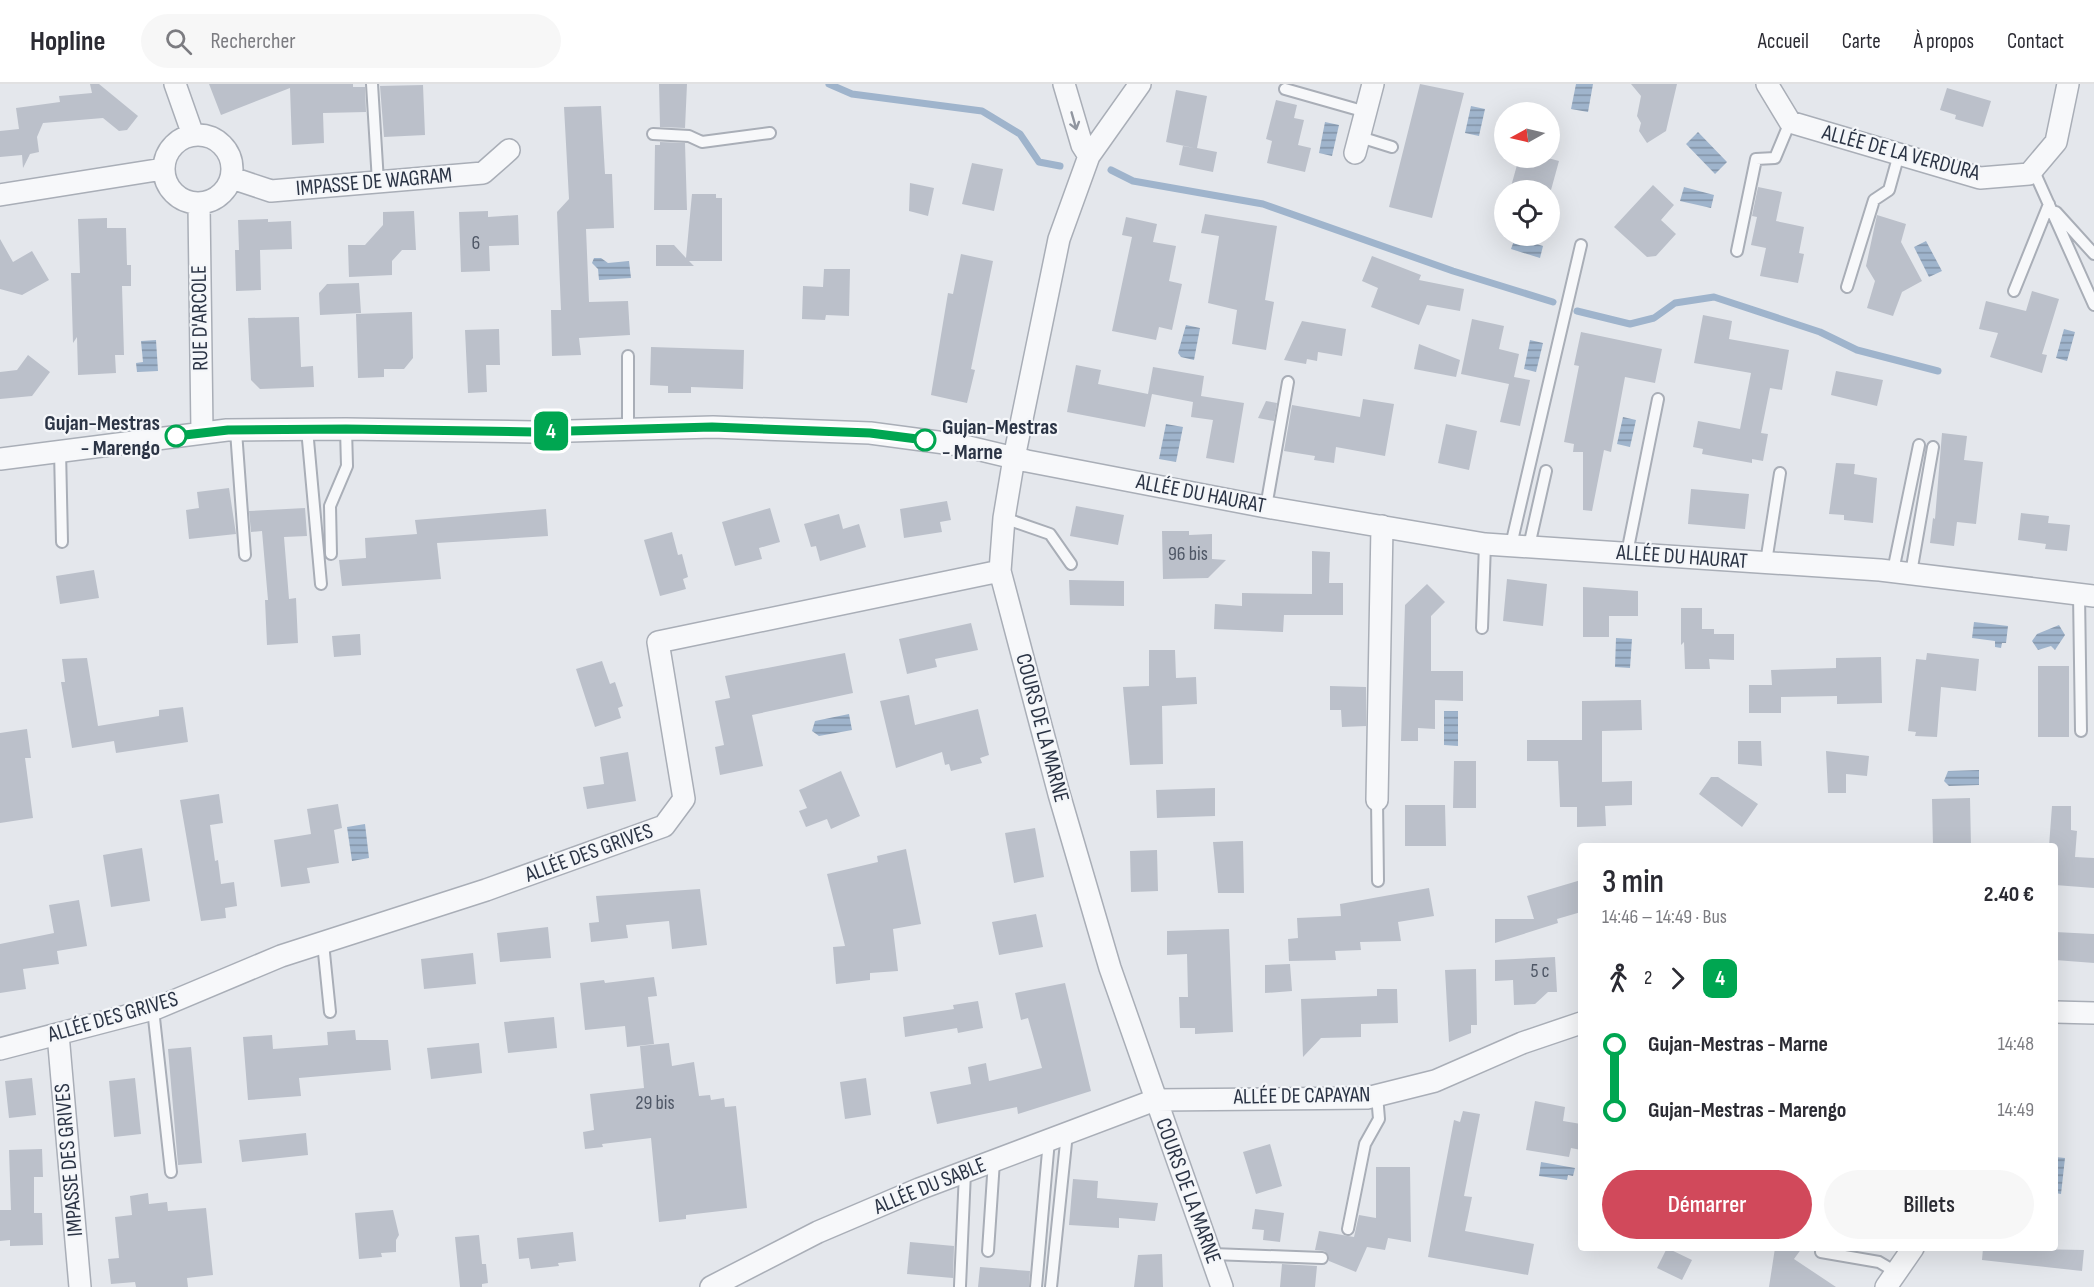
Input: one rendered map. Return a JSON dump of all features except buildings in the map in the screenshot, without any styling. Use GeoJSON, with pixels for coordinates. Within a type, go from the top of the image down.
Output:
{"type":"FeatureCollection","features":[{"type":"Feature","properties":{"kind":"street"},"geometry":{"type":"LineString","coordinates":[[176,84],[193,135]]}},
{"type":"Feature","properties":{"kind":"street"},"geometry":{"type":"LineString","coordinates":[[1064,84],[1082,145],[1089,156]]}},
{"type":"Feature","properties":{"kind":"street","name":"COURS DE LA MARNE"},"geometry":{"type":"LineString","coordinates":[[1140,84],[1089,156],[1059,239],[1014,458],[1004,518],[1000,571],[1093,913],[1155,1100],[1222,1287]]}},
{"type":"Feature","properties":{"kind":"street"},"geometry":{"type":"LineString","coordinates":[[1358,145],[1373,84]]}},
{"type":"Feature","properties":{"kind":"street"},"geometry":{"type":"LineString","coordinates":[[1767,84],[1790,122]]}},
{"type":"Feature","properties":{"kind":"street"},"geometry":{"type":"LineString","coordinates":[[2033,169],[2056,142],[2068,84]]}},
{"type":"Feature","properties":{"kind":"street","name":"ALLÉE DE LA VERDURA"},"geometry":{"type":"LineString","coordinates":[[1790,122],[1980,177],[2029,174],[2033,169]]}},
{"type":"Feature","properties":{"kind":"street"},"geometry":{"type":"LineString","coordinates":[[193,135],[208,136],[221,142],[230,155],[234,170],[232,178],[219,198],[199,205],[178,198],[168,187],[163,169],[168,151],[179,140],[193,135]]}},
{"type":"Feature","properties":{"kind":"street","name":"IMPASSE DE WAGRAM"},"geometry":{"type":"LineString","coordinates":[[232,178],[271,191],[483,173],[509,150]]}},
{"type":"Feature","properties":{"kind":"street"},"geometry":{"type":"LineString","coordinates":[[0,195],[163,169]]}},
{"type":"Feature","properties":{"kind":"street","name":"RUE D'ARCOLE"},"geometry":{"type":"LineString","coordinates":[[199,205],[201,432]]}},
{"type":"Feature","properties":{"kind":"street","name":"ALLÉE DU HAURAT"},"geometry":{"type":"LineString","coordinates":[[0,459],[201,432],[236,430],[534,432],[712,427],[870,433],[960,445],[1014,458],[1266,507],[1485,544],[1902,572],[2087,595]]}},
{"type":"Feature","properties":{"kind":"street"},"geometry":{"type":"LineString","coordinates":[[1377,800],[1382,526]]}},
{"type":"Feature","properties":{"kind":"street","name":"ALLÉE DES GRIVES"},"geometry":{"type":"LineString","coordinates":[[0,1049],[153,1009],[281,956],[476,894],[664,826],[684,799],[658,642],[1000,571]]}},
{"type":"Feature","properties":{"kind":"street"},"geometry":{"type":"LineString","coordinates":[[2058,1012],[2094,1013]]}},
{"type":"Feature","properties":{"kind":"street","name":"ALLÉE DE CAPAYAN"},"geometry":{"type":"LineString","coordinates":[[1155,1100],[1367,1098],[1435,1081],[1522,1043],[1578,1024]]}},
{"type":"Feature","properties":{"kind":"street","name":"IMPASSE DES GRIVES"},"geometry":{"type":"LineString","coordinates":[[58,1034],[80,1287]]}},
{"type":"Feature","properties":{"kind":"street","name":"ALLÉE DU SABLE"},"geometry":{"type":"LineString","coordinates":[[711,1287],[818,1232],[965,1172],[1155,1100]]}},
{"type":"Feature","properties":{"kind":"street"},"geometry":{"type":"LineString","coordinates":[[1891,1280],[1911,1251]]}},
{"type":"Feature","properties":{"kind":"lane"},"geometry":{"type":"LineString","coordinates":[[372,84],[378,182]]}},
{"type":"Feature","properties":{"kind":"lane"},"geometry":{"type":"LineString","coordinates":[[1285,89],[1366,112]]}},
{"type":"Feature","properties":{"kind":"lane"},"geometry":{"type":"LineString","coordinates":[[1737,251],[1756,159],[1775,158],[1790,122]]}},
{"type":"Feature","properties":{"kind":"lane"},"geometry":{"type":"LineString","coordinates":[[653,134],[689,136],[702,142],[770,133]]}},
{"type":"Feature","properties":{"kind":"lane"},"geometry":{"type":"LineString","coordinates":[[1358,145],[1392,147]]}},
{"type":"Feature","properties":{"kind":"lane"},"geometry":{"type":"LineString","coordinates":[[1847,287],[1874,200],[1890,190],[1899,154]]}},
{"type":"Feature","properties":{"kind":"lane"},"geometry":{"type":"LineString","coordinates":[[2033,169],[2094,304]]}},
{"type":"Feature","properties":{"kind":"lane"},"geometry":{"type":"LineString","coordinates":[[2049,204],[2094,254]]}},
{"type":"Feature","properties":{"kind":"lane"},"geometry":{"type":"LineString","coordinates":[[2014,291],[2049,204]]}},
{"type":"Feature","properties":{"kind":"lane"},"geometry":{"type":"LineString","coordinates":[[1520,546],[1581,245]]}},
{"type":"Feature","properties":{"kind":"lane"},"geometry":{"type":"LineString","coordinates":[[628,356],[628,429]]}},
{"type":"Feature","properties":{"kind":"lane"},"geometry":{"type":"LineString","coordinates":[[1266,507],[1288,382]]}},
{"type":"Feature","properties":{"kind":"lane"},"geometry":{"type":"LineString","coordinates":[[1627,553],[1658,399]]}},
{"type":"Feature","properties":{"kind":"lane"},"geometry":{"type":"LineString","coordinates":[[308,429],[321,584]]}},
{"type":"Feature","properties":{"kind":"lane"},"geometry":{"type":"LineString","coordinates":[[331,554],[330,506],[347,466],[346,429]]}},
{"type":"Feature","properties":{"kind":"lane"},"geometry":{"type":"LineString","coordinates":[[236,430],[245,555]]}},
{"type":"Feature","properties":{"kind":"lane"},"geometry":{"type":"LineString","coordinates":[[1902,572],[1919,445]]}},
{"type":"Feature","properties":{"kind":"lane"},"geometry":{"type":"LineString","coordinates":[[1902,572],[1933,447]]}},
{"type":"Feature","properties":{"kind":"lane"},"geometry":{"type":"LineString","coordinates":[[60,450],[62,542]]}},
{"type":"Feature","properties":{"kind":"lane"},"geometry":{"type":"LineString","coordinates":[[1520,546],[1546,471]]}},
{"type":"Feature","properties":{"kind":"lane"},"geometry":{"type":"LineString","coordinates":[[1766,562],[1780,473]]}},
{"type":"Feature","properties":{"kind":"lane"},"geometry":{"type":"LineString","coordinates":[[1004,518],[1050,534],[1071,564]]}},
{"type":"Feature","properties":{"kind":"lane"},"geometry":{"type":"LineString","coordinates":[[1482,628],[1485,544]]}},
{"type":"Feature","properties":{"kind":"lane"},"geometry":{"type":"LineString","coordinates":[[2081,731],[2087,595]]}},
{"type":"Feature","properties":{"kind":"lane"},"geometry":{"type":"LineString","coordinates":[[1377,800],[1378,881]]}},
{"type":"Feature","properties":{"kind":"lane"},"geometry":{"type":"LineString","coordinates":[[322,943],[330,1012]]}},
{"type":"Feature","properties":{"kind":"lane"},"geometry":{"type":"LineString","coordinates":[[153,1009],[171,1172]]}},
{"type":"Feature","properties":{"kind":"lane"},"geometry":{"type":"LineString","coordinates":[[1348,1229],[1365,1144],[1379,1119],[1377,1095]]}},
{"type":"Feature","properties":{"kind":"lane"},"geometry":{"type":"LineString","coordinates":[[1036,1287],[1058,1136]]}},
{"type":"Feature","properties":{"kind":"lane"},"geometry":{"type":"LineString","coordinates":[[1051,1287],[1058,1136]]}},
{"type":"Feature","properties":{"kind":"lane"},"geometry":{"type":"LineString","coordinates":[[988,1251],[994,1161]]}},
{"type":"Feature","properties":{"kind":"lane"},"geometry":{"type":"LineString","coordinates":[[960,1286],[965,1172]]}},
{"type":"Feature","properties":{"kind":"lane"},"geometry":{"type":"LineString","coordinates":[[1821,1252],[1879,1262],[1891,1280]]}},
{"type":"Feature","properties":{"kind":"lane"},"geometry":{"type":"LineString","coordinates":[[1212,1254],[1322,1258]]}},
{"type":"Feature","properties":{"kind":"water"},"geometry":{"type":"Polygon","coordinates":[[[1576,84],[1593,84],[1588,112],[1571,109],[1576,84]]]}},
{"type":"Feature","properties":{"kind":"water"},"geometry":{"type":"Polygon","coordinates":[[[1471,106],[1485,109],[1479,136],[1465,133],[1471,106]]]}},
{"type":"Feature","properties":{"kind":"water"},"geometry":{"type":"Polygon","coordinates":[[[1325,122],[1339,125],[1332,156],[1319,153],[1325,122]]]}},
{"type":"Feature","properties":{"kind":"water"},"geometry":{"type":"Polygon","coordinates":[[[1698,132],[1727,162],[1715,174],[1686,144],[1698,132]]]}},
{"type":"Feature","properties":{"kind":"water"},"geometry":{"type":"Polygon","coordinates":[[[1684,187],[1714,195],[1711,208],[1680,201],[1684,187]]]}},
{"type":"Feature","properties":{"kind":"water"},"geometry":{"type":"Polygon","coordinates":[[[1926,241],[1942,271],[1929,277],[1914,247],[1926,241]]]}},
{"type":"Feature","properties":{"kind":"water"},"geometry":{"type":"Polygon","coordinates":[[[1512,246],[1543,246],[1540,258],[1511,249],[1512,246]]]}},
{"type":"Feature","properties":{"kind":"water"},"geometry":{"type":"Polygon","coordinates":[[[594,258],[601,258],[608,263],[629,261],[631,278],[599,280],[598,269],[592,263],[594,258]]]}},
{"type":"Feature","properties":{"kind":"water"},"geometry":{"type":"Polygon","coordinates":[[[1186,325],[1200,328],[1194,360],[1181,357],[1178,353],[1186,325]]]}},
{"type":"Feature","properties":{"kind":"water"},"geometry":{"type":"Polygon","coordinates":[[[2064,329],[2075,332],[2067,361],[2056,358],[2064,329]]]}},
{"type":"Feature","properties":{"kind":"water"},"geometry":{"type":"Polygon","coordinates":[[[156,340],[158,371],[137,372],[136,363],[143,362],[141,341],[156,340]]]}},
{"type":"Feature","properties":{"kind":"water"},"geometry":{"type":"Polygon","coordinates":[[[1530,340],[1543,343],[1536,372],[1524,369],[1530,340]]]}},
{"type":"Feature","properties":{"kind":"water"},"geometry":{"type":"Polygon","coordinates":[[[1623,417],[1636,420],[1630,447],[1617,444],[1623,417]]]}},
{"type":"Feature","properties":{"kind":"water"},"geometry":{"type":"Polygon","coordinates":[[[1166,424],[1183,427],[1176,462],[1159,459],[1166,424]]]}},
{"type":"Feature","properties":{"kind":"water"},"geometry":{"type":"Polygon","coordinates":[[[1974,622],[2008,626],[2006,643],[2002,643],[2001,648],[1995,647],[1995,641],[1972,638],[1974,622]]]}},
{"type":"Feature","properties":{"kind":"water"},"geometry":{"type":"Polygon","coordinates":[[[2059,625],[2065,635],[2055,650],[2051,646],[2038,650],[2032,641],[2037,634],[2059,625]]]}},
{"type":"Feature","properties":{"kind":"water"},"geometry":{"type":"Polygon","coordinates":[[[1616,638],[1632,639],[1630,668],[1615,667],[1616,638]]]}},
{"type":"Feature","properties":{"kind":"water"},"geometry":{"type":"Polygon","coordinates":[[[1444,711],[1458,711],[1458,746],[1444,745],[1444,711]]]}},
{"type":"Feature","properties":{"kind":"water"},"geometry":{"type":"Polygon","coordinates":[[[849,714],[852,730],[819,736],[812,731],[815,721],[849,714]]]}},
{"type":"Feature","properties":{"kind":"water"},"geometry":{"type":"Polygon","coordinates":[[[1979,770],[1979,785],[1949,786],[1944,781],[1948,771],[1979,770]]]}},
{"type":"Feature","properties":{"kind":"water"},"geometry":{"type":"Polygon","coordinates":[[[365,824],[369,858],[352,861],[347,827],[365,824]]]}},
{"type":"Feature","properties":{"kind":"water"},"geometry":{"type":"Polygon","coordinates":[[[2058,1157],[2065,1158],[2061,1194],[2058,1194],[2058,1157]]]}},
{"type":"Feature","properties":{"kind":"water"},"geometry":{"type":"Polygon","coordinates":[[[1541,1162],[1575,1168],[1573,1176],[1568,1175],[1567,1180],[1539,1176],[1541,1162]]]}},
{"type":"Feature","properties":{"kind":"waterway"},"geometry":{"type":"LineString","coordinates":[[829,84],[852,94],[982,111],[1020,134],[1039,162],[1060,166]]}},
{"type":"Feature","properties":{"kind":"waterway"},"geometry":{"type":"LineString","coordinates":[[1111,170],[1133,181],[1263,204],[1453,271],[1553,302]]}},
{"type":"Feature","properties":{"kind":"waterway"},"geometry":{"type":"LineString","coordinates":[[1577,311],[1630,324],[1654,318],[1675,303],[1714,297],[1820,332],[1857,350],[1938,371]]}},
{"type":"Feature","properties":{"kind":"bus line","name":"4"},"geometry":{"type":"LineString","coordinates":[[176,436],[228,430],[534,432],[712,427],[870,433],[925,440]]}},
{"type":"Feature","properties":{"kind":"place","name":"Gujan-Mestras - Marengo"},"geometry":{"type":"Point","coordinates":[176,436]}},
{"type":"Feature","properties":{"kind":"place","name":"Gujan-Mestras - Marne"},"geometry":{"type":"Point","coordinates":[925,440]}}]}
